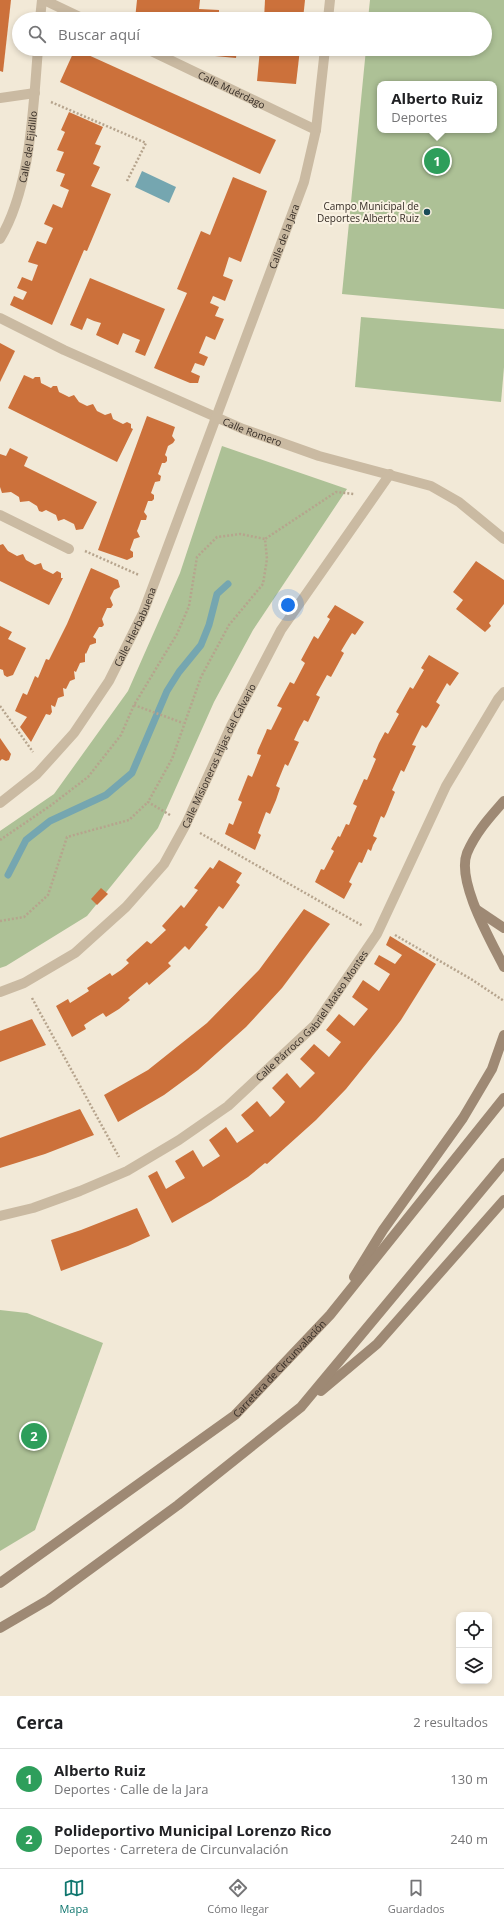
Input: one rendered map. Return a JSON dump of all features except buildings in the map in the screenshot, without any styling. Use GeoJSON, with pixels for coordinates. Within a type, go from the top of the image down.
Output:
{"type":"FeatureCollection","features":[{"type":"Feature","properties":{"kind":"main road"},"geometry":{"type":"LineString","coordinates":[[504,801],[482,825],[467,854],[467,882],[476,909],[504,967]]}},
{"type":"Feature","properties":{"kind":"main road"},"geometry":{"type":"LineString","coordinates":[[476,909],[504,928]]}},
{"type":"Feature","properties":{"kind":"main road"},"geometry":{"type":"LineString","coordinates":[[330,1315],[382,1230],[463,1118],[492,1069],[504,1035]]}},
{"type":"Feature","properties":{"kind":"main road","name":"Carretera de Circunvalación"},"geometry":{"type":"LineString","coordinates":[[0,1583],[235,1415],[330,1315],[504,1098]]}},
{"type":"Feature","properties":{"kind":"main road"},"geometry":{"type":"LineString","coordinates":[[300,1407],[504,1163]]}},
{"type":"Feature","properties":{"kind":"main road"},"geometry":{"type":"LineString","coordinates":[[0,1628],[48,1600],[178,1505],[377,1344],[504,1200]]}},
{"type":"Feature","properties":{"kind":"street"},"geometry":{"type":"LineString","coordinates":[[41,12],[43,0],[69,12]]}},
{"type":"Feature","properties":{"kind":"street"},"geometry":{"type":"LineString","coordinates":[[329,12],[330,0]]}},
{"type":"Feature","properties":{"kind":"street","name":"Calle del Ejidillo"},"geometry":{"type":"LineString","coordinates":[[0,240],[23,182],[35,93],[38,56]]}},
{"type":"Feature","properties":{"kind":"street","name":"Calle Muérdago"},"geometry":{"type":"LineString","coordinates":[[162,56],[316,130]]}},
{"type":"Feature","properties":{"kind":"street","name":"Calle de la Jara"},"geometry":{"type":"LineString","coordinates":[[216,417],[304,182],[316,130],[324,56]]}},
{"type":"Feature","properties":{"kind":"street"},"geometry":{"type":"LineString","coordinates":[[0,98],[35,93]]}},
{"type":"Feature","properties":{"kind":"street","name":"Calle Romero"},"geometry":{"type":"LineString","coordinates":[[0,318],[64,350],[244,429],[319,456],[430,486],[459,502],[504,539]]}},
{"type":"Feature","properties":{"kind":"street","name":"Calle Hierbabuena"},"geometry":{"type":"LineString","coordinates":[[0,803],[43,767],[74,733],[108,681],[143,613],[216,417]]}},
{"type":"Feature","properties":{"kind":"street","name":"Calle Misioneras Hijas del Calvario"},"geometry":{"type":"LineString","coordinates":[[0,992],[24,983],[74,953],[126,907],[164,864],[186,824],[231,726],[281,630],[390,474]]}},
{"type":"Feature","properties":{"kind":"street"},"geometry":{"type":"LineString","coordinates":[[0,515],[69,549]]}},
{"type":"Feature","properties":{"kind":"street","name":"Calle Párroco Gabriel Mateo Montes"},"geometry":{"type":"LineString","coordinates":[[0,1216],[33,1208],[80,1191],[127,1171],[179,1140],[228,1106],[315,1025],[377,934],[446,786],[498,699],[504,692]]}},
{"type":"Feature","properties":{"kind":"path"},"geometry":{"type":"LineString","coordinates":[[54,103],[146,143],[127,181]]}},
{"type":"Feature","properties":{"kind":"path"},"geometry":{"type":"LineString","coordinates":[[0,840],[50,806],[88,777],[121,735],[134,705],[177,634],[189,606],[197,557],[217,537],[240,534],[265,539],[336,492],[374,496]]}},
{"type":"Feature","properties":{"kind":"path"},"geometry":{"type":"LineString","coordinates":[[0,921],[24,917],[48,895],[67,837],[129,820],[148,802],[172,759],[183,723],[201,677],[230,625],[262,584],[268,559],[265,539]]}},
{"type":"Feature","properties":{"kind":"path"},"geometry":{"type":"LineString","coordinates":[[69,549],[74,546],[154,582]]}},
{"type":"Feature","properties":{"kind":"path"},"geometry":{"type":"LineString","coordinates":[[134,705],[183,723]]}},
{"type":"Feature","properties":{"kind":"path"},"geometry":{"type":"LineString","coordinates":[[0,706],[43,767]]}},
{"type":"Feature","properties":{"kind":"path"},"geometry":{"type":"LineString","coordinates":[[148,802],[377,934],[394,935],[471,979],[504,1001]]}},
{"type":"Feature","properties":{"kind":"path"},"geometry":{"type":"LineString","coordinates":[[24,983],[127,1171]]}},
{"type":"Feature","properties":{"kind":"green space","name":"Campo Municipal de Deportes Alberto Ruiz"},"geometry":{"type":"Polygon","coordinates":[[[370,0],[504,0],[504,309],[342,294],[365,56],[492,56],[492,12],[369,12],[370,0]]]}},
{"type":"Feature","properties":{"kind":"green space"},"geometry":{"type":"Polygon","coordinates":[[[361,317],[504,329],[504,367],[501,402],[355,387],[361,317]]]}},
{"type":"Feature","properties":{"kind":"green space"},"geometry":{"type":"Polygon","coordinates":[[[222,446],[347,489],[253,630],[214,702],[158,828],[87,916],[6,966],[0,968],[0,831],[54,794],[128,691],[180,573],[222,446]]]}},
{"type":"Feature","properties":{"kind":"green space"},"geometry":{"type":"Polygon","coordinates":[[[0,1310],[27,1313],[103,1343],[35,1530],[0,1551],[0,1310]]]}},
{"type":"Feature","properties":{"kind":"water"},"geometry":{"type":"Polygon","coordinates":[[[142,171],[176,187],[169,203],[135,187],[142,171]]]}},
{"type":"Feature","properties":{"kind":"waterway"},"geometry":{"type":"LineString","coordinates":[[8,875],[26,840],[50,821],[106,795],[132,773],[167,691],[179,672],[201,645],[209,625],[217,594],[228,584]]}},
{"type":"Feature","properties":{"kind":"place","name":"Alberto Ruiz"},"geometry":{"type":"Point","coordinates":[437,161]}},
{"type":"Feature","properties":{"kind":"place","name":"Campo Municipal de Deportes Alberto Ruiz"},"geometry":{"type":"Point","coordinates":[427,212]}},
{"type":"Feature","properties":{"kind":"place","name":"Polideportivo Municipal Lorenzo Rico"},"geometry":{"type":"Point","coordinates":[34,1436]}}]}
